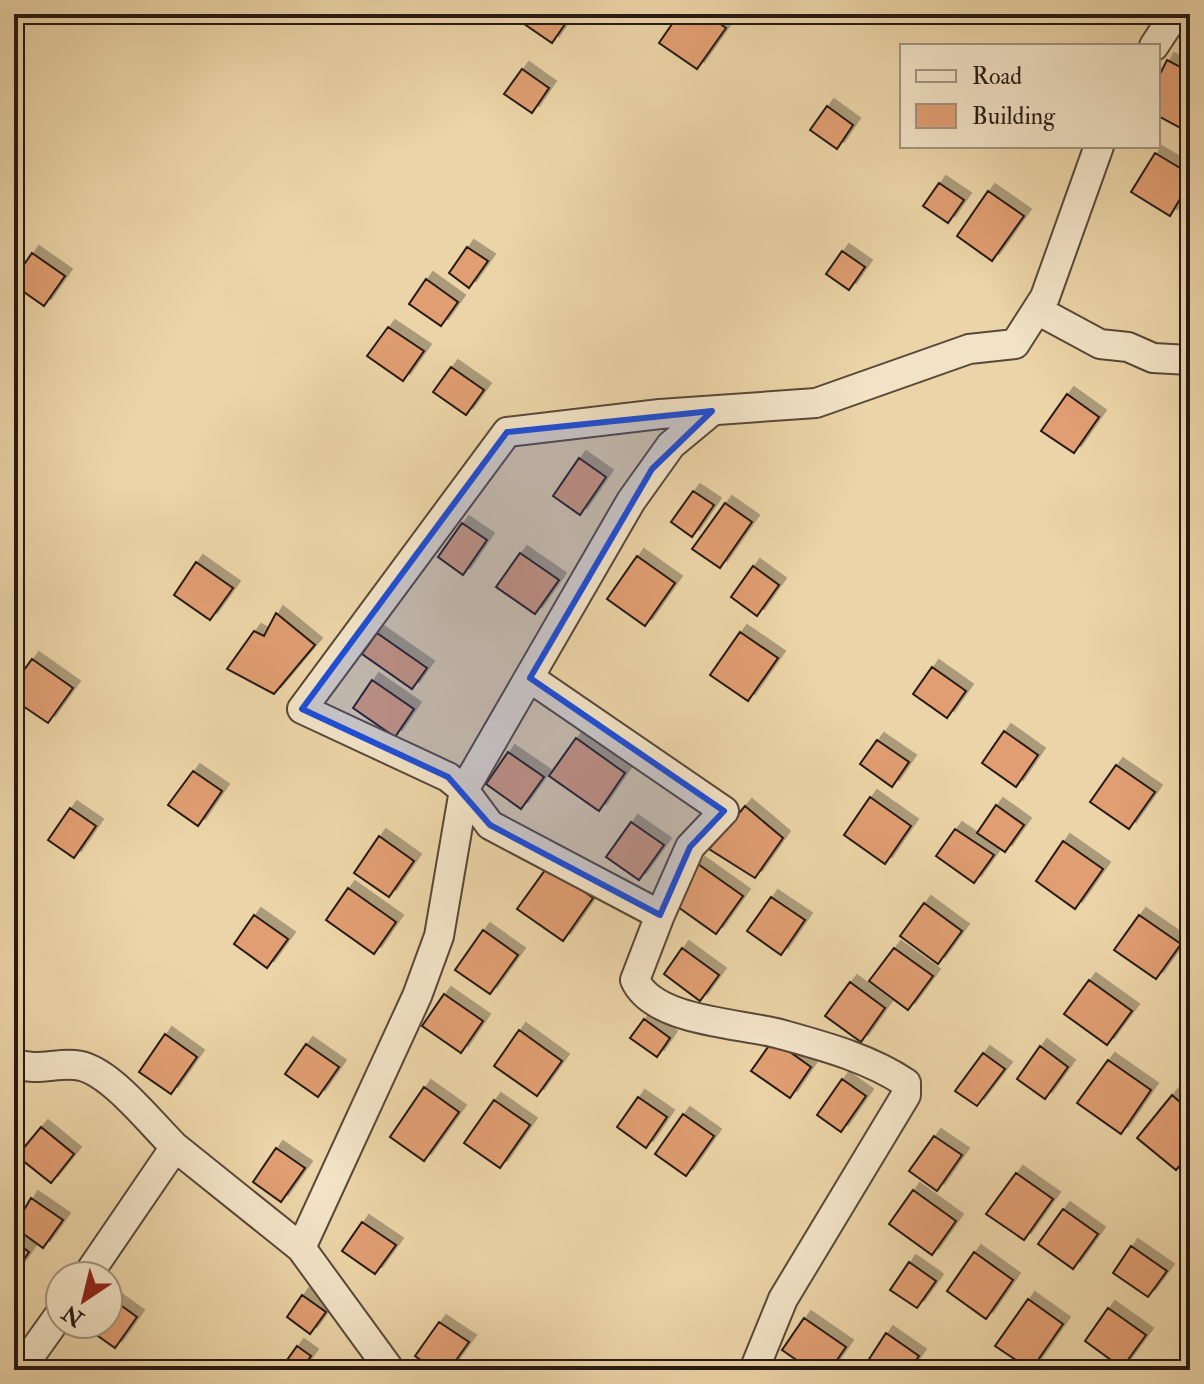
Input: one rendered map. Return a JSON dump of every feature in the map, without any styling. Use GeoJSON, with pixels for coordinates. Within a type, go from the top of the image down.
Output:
{"type":"FeatureCollection","features":[{"type":"Feature","properties":{"kind":"street"},"geometry":{"type":"LineString","coordinates":[[1155,44],[1175,14]]}},
{"type":"Feature","properties":{"kind":"street"},"geometry":{"type":"LineString","coordinates":[[660,915],[490,825],[464,790],[424,764],[302,709],[507,432],[816,403],[969,349],[1015,344],[1045,297],[1098,148]]}},
{"type":"Feature","properties":{"kind":"street"},"geometry":{"type":"LineString","coordinates":[[1037,310],[1100,344],[1128,347],[1153,358],[1190,360]]}},
{"type":"Feature","properties":{"kind":"street"},"geometry":{"type":"LineString","coordinates":[[301,1248],[417,996],[439,936],[464,790],[652,469],[671,445],[712,411]]}},
{"type":"Feature","properties":{"kind":"street"},"geometry":{"type":"LineString","coordinates":[[530,678],[724,811],[690,847],[635,980],[641,993],[674,1011],[777,1033],[854,1057],[906,1083],[906,1095],[783,1299],[754,1370]]}},
{"type":"Feature","properties":{"kind":"street"},"geometry":{"type":"LineString","coordinates":[[14,1063],[52,1068],[76,1064],[101,1074],[175,1147],[301,1248],[390,1370]]}},
{"type":"Feature","properties":{"kind":"street"},"geometry":{"type":"LineString","coordinates":[[98,1260],[175,1147]]}},
{"type":"Feature","properties":{"kind":"street"},"geometry":{"type":"LineString","coordinates":[[20,1370],[44,1336]]}},
{"type":"Feature","properties":{"kind":"highlighted area"},"geometry":{"type":"Polygon","coordinates":[[[712,411],[652,469],[530,678],[724,811],[690,847],[660,915],[490,825],[448,777],[302,709],[507,432],[712,411]]]}},
{"type":"Feature","properties":{"kind":"building"},"geometry":{"type":"Polygon","coordinates":[[[516,14],[572,14],[552,43],[514,17],[516,14]]]}},
{"type":"Feature","properties":{"kind":"building"},"geometry":{"type":"Polygon","coordinates":[[[679,14],[706,14],[726,28],[697,69],[659,43],[679,14]]]}},
{"type":"Feature","properties":{"kind":"building"},"geometry":{"type":"Polygon","coordinates":[[[1167,60],[1190,72],[1190,118],[1184,130],[1160,117],[1160,74],[1167,60]]]}},
{"type":"Feature","properties":{"kind":"building"},"geometry":{"type":"Polygon","coordinates":[[[522,69],[549,88],[532,113],[504,94],[522,69]]]}},
{"type":"Feature","properties":{"kind":"building"},"geometry":{"type":"Polygon","coordinates":[[[827,106],[853,125],[837,149],[810,130],[827,106]]]}},
{"type":"Feature","properties":{"kind":"building"},"geometry":{"type":"Polygon","coordinates":[[[1155,153],[1190,174],[1190,182],[1170,216],[1131,192],[1155,153]]]}},
{"type":"Feature","properties":{"kind":"building"},"geometry":{"type":"Polygon","coordinates":[[[939,183],[964,200],[948,223],[923,206],[939,183]]]}},
{"type":"Feature","properties":{"kind":"building"},"geometry":{"type":"Polygon","coordinates":[[[988,191],[1024,216],[992,261],[957,236],[988,191]]]}},
{"type":"Feature","properties":{"kind":"building"},"geometry":{"type":"Polygon","coordinates":[[[467,247],[488,261],[469,288],[449,273],[467,247]]]}},
{"type":"Feature","properties":{"kind":"building"},"geometry":{"type":"Polygon","coordinates":[[[842,251],[865,267],[849,290],[826,274],[842,251]]]}},
{"type":"Feature","properties":{"kind":"building"},"geometry":{"type":"Polygon","coordinates":[[[32,253],[65,276],[44,306],[14,285],[14,279],[32,253]]]}},
{"type":"Feature","properties":{"kind":"building"},"geometry":{"type":"Polygon","coordinates":[[[426,279],[458,302],[441,326],[409,304],[426,279]]]}},
{"type":"Feature","properties":{"kind":"building"},"geometry":{"type":"Polygon","coordinates":[[[388,327],[424,351],[403,381],[367,356],[388,327]]]}},
{"type":"Feature","properties":{"kind":"building"},"geometry":{"type":"Polygon","coordinates":[[[451,367],[484,390],[466,415],[433,392],[451,367]]]}},
{"type":"Feature","properties":{"kind":"building"},"geometry":{"type":"Polygon","coordinates":[[[1067,394],[1099,417],[1074,453],[1041,431],[1067,394]]]}},
{"type":"Feature","properties":{"kind":"building"},"geometry":{"type":"Polygon","coordinates":[[[579,458],[606,477],[580,515],[553,496],[579,458]]]}},
{"type":"Feature","properties":{"kind":"building"},"geometry":{"type":"Polygon","coordinates":[[[693,491],[714,505],[692,537],[671,522],[693,491]]]}},
{"type":"Feature","properties":{"kind":"building"},"geometry":{"type":"Polygon","coordinates":[[[725,503],[752,522],[720,568],[692,549],[725,503]]]}},
{"type":"Feature","properties":{"kind":"building"},"geometry":{"type":"Polygon","coordinates":[[[462,523],[487,540],[463,575],[438,557],[462,523]]]}},
{"type":"Feature","properties":{"kind":"building"},"geometry":{"type":"Polygon","coordinates":[[[520,553],[559,580],[535,614],[496,587],[520,553]]]}},
{"type":"Feature","properties":{"kind":"building"},"geometry":{"type":"Polygon","coordinates":[[[637,556],[675,583],[645,626],[607,599],[637,556]]]}},
{"type":"Feature","properties":{"kind":"building"},"geometry":{"type":"Polygon","coordinates":[[[196,562],[233,588],[210,620],[174,595],[196,562]]]}},
{"type":"Feature","properties":{"kind":"building"},"geometry":{"type":"Polygon","coordinates":[[[753,566],[779,585],[757,616],[731,597],[753,566]]]}},
{"type":"Feature","properties":{"kind":"building"},"geometry":{"type":"Polygon","coordinates":[[[276,613],[315,645],[274,694],[227,669],[254,631],[264,636],[276,613]]]}},
{"type":"Feature","properties":{"kind":"building"},"geometry":{"type":"Polygon","coordinates":[[[740,632],[778,658],[748,701],[710,675],[740,632]]]}},
{"type":"Feature","properties":{"kind":"building"},"geometry":{"type":"Polygon","coordinates":[[[377,633],[427,668],[412,689],[362,654],[377,633]]]}},
{"type":"Feature","properties":{"kind":"building"},"geometry":{"type":"Polygon","coordinates":[[[32,659],[73,688],[48,723],[14,700],[14,684],[32,659]]]}},
{"type":"Feature","properties":{"kind":"building"},"geometry":{"type":"Polygon","coordinates":[[[932,667],[966,691],[947,718],[913,694],[932,667]]]}},
{"type":"Feature","properties":{"kind":"building"},"geometry":{"type":"Polygon","coordinates":[[[372,680],[414,709],[395,737],[353,708],[372,680]]]}},
{"type":"Feature","properties":{"kind":"building"},"geometry":{"type":"Polygon","coordinates":[[[1004,731],[1038,755],[1016,787],[982,763],[1004,731]]]}},
{"type":"Feature","properties":{"kind":"building"},"geometry":{"type":"Polygon","coordinates":[[[576,738],[625,773],[599,811],[549,776],[576,738]]]}},
{"type":"Feature","properties":{"kind":"building"},"geometry":{"type":"Polygon","coordinates":[[[877,740],[909,762],[892,787],[860,764],[877,740]]]}},
{"type":"Feature","properties":{"kind":"building"},"geometry":{"type":"Polygon","coordinates":[[[508,752],[544,777],[521,809],[486,784],[508,752]]]}},
{"type":"Feature","properties":{"kind":"building"},"geometry":{"type":"Polygon","coordinates":[[[1116,765],[1155,792],[1129,829],[1090,802],[1116,765]]]}},
{"type":"Feature","properties":{"kind":"building"},"geometry":{"type":"Polygon","coordinates":[[[193,771],[222,791],[198,826],[168,805],[193,771]]]}},
{"type":"Feature","properties":{"kind":"building"},"geometry":{"type":"Polygon","coordinates":[[[870,797],[911,826],[885,864],[844,835],[870,797]]]}},
{"type":"Feature","properties":{"kind":"building"},"geometry":{"type":"Polygon","coordinates":[[[996,805],[1024,825],[1005,852],[977,833],[996,805]]]}},
{"type":"Feature","properties":{"kind":"building"},"geometry":{"type":"Polygon","coordinates":[[[745,806],[783,838],[755,878],[709,849],[745,806]]]}},
{"type":"Feature","properties":{"kind":"building"},"geometry":{"type":"Polygon","coordinates":[[[70,808],[96,826],[74,858],[48,840],[70,808]]]}},
{"type":"Feature","properties":{"kind":"building"},"geometry":{"type":"Polygon","coordinates":[[[631,822],[664,845],[639,880],[606,857],[631,822]]]}},
{"type":"Feature","properties":{"kind":"building"},"geometry":{"type":"Polygon","coordinates":[[[955,829],[994,855],[974,883],[936,856],[955,829]]]}},
{"type":"Feature","properties":{"kind":"building"},"geometry":{"type":"Polygon","coordinates":[[[379,836],[414,861],[389,897],[354,873],[379,836]]]}},
{"type":"Feature","properties":{"kind":"building"},"geometry":{"type":"Polygon","coordinates":[[[1063,841],[1103,869],[1075,909],[1036,881],[1063,841]]]}},
{"type":"Feature","properties":{"kind":"building"},"geometry":{"type":"Polygon","coordinates":[[[698,864],[743,896],[716,934],[671,902],[698,864]]]}},
{"type":"Feature","properties":{"kind":"building"},"geometry":{"type":"Polygon","coordinates":[[[548,866],[593,898],[563,941],[517,909],[548,866]]]}},
{"type":"Feature","properties":{"kind":"building"},"geometry":{"type":"Polygon","coordinates":[[[348,888],[396,922],[374,954],[326,920],[348,888]]]}},
{"type":"Feature","properties":{"kind":"building"},"geometry":{"type":"Polygon","coordinates":[[[771,897],[805,920],[781,955],[747,931],[771,897]]]}},
{"type":"Feature","properties":{"kind":"building"},"geometry":{"type":"Polygon","coordinates":[[[924,903],[962,931],[938,964],[900,936],[924,903]]]}},
{"type":"Feature","properties":{"kind":"building"},"geometry":{"type":"Polygon","coordinates":[[[254,915],[288,939],[267,968],[234,944],[254,915]]]}},
{"type":"Feature","properties":{"kind":"building"},"geometry":{"type":"Polygon","coordinates":[[[1139,915],[1181,944],[1156,979],[1114,950],[1139,915]]]}},
{"type":"Feature","properties":{"kind":"building"},"geometry":{"type":"Polygon","coordinates":[[[483,930],[518,955],[490,994],[455,970],[483,930]]]}},
{"type":"Feature","properties":{"kind":"building"},"geometry":{"type":"Polygon","coordinates":[[[682,948],[719,975],[700,1001],[664,974],[682,948]]]}},
{"type":"Feature","properties":{"kind":"building"},"geometry":{"type":"Polygon","coordinates":[[[894,948],[933,976],[908,1010],[869,981],[894,948]]]}},
{"type":"Feature","properties":{"kind":"building"},"geometry":{"type":"Polygon","coordinates":[[[1089,980],[1132,1011],[1107,1045],[1064,1014],[1089,980]]]}},
{"type":"Feature","properties":{"kind":"building"},"geometry":{"type":"Polygon","coordinates":[[[850,982],[885,1008],[861,1042],[825,1016],[850,982]]]}},
{"type":"Feature","properties":{"kind":"building"},"geometry":{"type":"Polygon","coordinates":[[[444,994],[483,1021],[461,1053],[422,1026],[444,994]]]}},
{"type":"Feature","properties":{"kind":"building"},"geometry":{"type":"Polygon","coordinates":[[[644,1019],[670,1038],[657,1057],[630,1038],[644,1019]]]}},
{"type":"Feature","properties":{"kind":"building"},"geometry":{"type":"Polygon","coordinates":[[[519,1030],[562,1061],[537,1096],[494,1066],[519,1030]]]}},
{"type":"Feature","properties":{"kind":"building"},"geometry":{"type":"Polygon","coordinates":[[[165,1034],[197,1057],[171,1094],[139,1072],[165,1034]]]}},
{"type":"Feature","properties":{"kind":"building"},"geometry":{"type":"Polygon","coordinates":[[[773,1040],[811,1067],[790,1098],[751,1071],[773,1040]]]}},
{"type":"Feature","properties":{"kind":"building"},"geometry":{"type":"Polygon","coordinates":[[[306,1044],[339,1067],[318,1097],[285,1074],[306,1044]]]}},
{"type":"Feature","properties":{"kind":"building"},"geometry":{"type":"Polygon","coordinates":[[[1040,1046],[1068,1067],[1045,1099],[1017,1079],[1040,1046]]]}},
{"type":"Feature","properties":{"kind":"building"},"geometry":{"type":"Polygon","coordinates":[[[983,1053],[1005,1069],[977,1106],[955,1091],[983,1053]]]}},
{"type":"Feature","properties":{"kind":"building"},"geometry":{"type":"Polygon","coordinates":[[[1108,1060],[1151,1090],[1121,1134],[1077,1103],[1108,1060]]]}},
{"type":"Feature","properties":{"kind":"building"},"geometry":{"type":"Polygon","coordinates":[[[842,1079],[866,1096],[841,1132],[817,1115],[842,1079]]]}},
{"type":"Feature","properties":{"kind":"building"},"geometry":{"type":"Polygon","coordinates":[[[424,1087],[459,1112],[424,1161],[390,1137],[424,1087]]]}},
{"type":"Feature","properties":{"kind":"building"},"geometry":{"type":"Polygon","coordinates":[[[1172,1095],[1190,1111],[1190,1154],[1176,1170],[1137,1138],[1172,1095]]]}},
{"type":"Feature","properties":{"kind":"building"},"geometry":{"type":"Polygon","coordinates":[[[638,1097],[667,1117],[646,1148],[617,1127],[638,1097]]]}},
{"type":"Feature","properties":{"kind":"building"},"geometry":{"type":"Polygon","coordinates":[[[494,1100],[530,1125],[500,1168],[464,1143],[494,1100]]]}},
{"type":"Feature","properties":{"kind":"building"},"geometry":{"type":"Polygon","coordinates":[[[683,1114],[714,1136],[686,1176],[655,1154],[683,1114]]]}},
{"type":"Feature","properties":{"kind":"building"},"geometry":{"type":"Polygon","coordinates":[[[41,1127],[74,1154],[51,1183],[17,1156],[41,1127]]]}},
{"type":"Feature","properties":{"kind":"building"},"geometry":{"type":"Polygon","coordinates":[[[934,1136],[962,1155],[937,1191],[909,1171],[934,1136]]]}},
{"type":"Feature","properties":{"kind":"building"},"geometry":{"type":"Polygon","coordinates":[[[276,1148],[305,1168],[281,1202],[253,1182],[276,1148]]]}},
{"type":"Feature","properties":{"kind":"building"},"geometry":{"type":"Polygon","coordinates":[[[1016,1173],[1053,1199],[1024,1240],[986,1214],[1016,1173]]]}},
{"type":"Feature","properties":{"kind":"building"},"geometry":{"type":"Polygon","coordinates":[[[913,1190],[956,1221],[932,1255],[889,1224],[913,1190]]]}},
{"type":"Feature","properties":{"kind":"building"},"geometry":{"type":"Polygon","coordinates":[[[31,1198],[63,1220],[43,1248],[14,1227],[31,1198]]]}},
{"type":"Feature","properties":{"kind":"building"},"geometry":{"type":"Polygon","coordinates":[[[1063,1209],[1098,1234],[1073,1269],[1038,1244],[1063,1209]]]}},
{"type":"Feature","properties":{"kind":"building"},"geometry":{"type":"Polygon","coordinates":[[[362,1222],[396,1245],[375,1274],[342,1251],[362,1222]]]}},
{"type":"Feature","properties":{"kind":"building"},"geometry":{"type":"Polygon","coordinates":[[[14,1241],[29,1252],[14,1274],[14,1241]]]}},
{"type":"Feature","properties":{"kind":"building"},"geometry":{"type":"Polygon","coordinates":[[[1131,1246],[1167,1271],[1148,1297],[1113,1273],[1131,1246]]]}},
{"type":"Feature","properties":{"kind":"building"},"geometry":{"type":"Polygon","coordinates":[[[974,1252],[1013,1280],[986,1319],[947,1291],[974,1252]]]}},
{"type":"Feature","properties":{"kind":"building"},"geometry":{"type":"Polygon","coordinates":[[[909,1262],[936,1281],[917,1308],[890,1290],[909,1262]]]}},
{"type":"Feature","properties":{"kind":"building"},"geometry":{"type":"Polygon","coordinates":[[[302,1295],[326,1312],[310,1334],[287,1317],[302,1295]]]}},
{"type":"Feature","properties":{"kind":"building"},"geometry":{"type":"Polygon","coordinates":[[[1028,1299],[1063,1324],[1031,1370],[995,1346],[1028,1299]]]}},
{"type":"Feature","properties":{"kind":"building"},"geometry":{"type":"Polygon","coordinates":[[[124,1308],[137,1317],[124,1335],[124,1308]]]}},
{"type":"Feature","properties":{"kind":"building"},"geometry":{"type":"Polygon","coordinates":[[[1108,1308],[1146,1335],[1122,1368],[1085,1341],[1108,1308]]]}},
{"type":"Feature","properties":{"kind":"building"},"geometry":{"type":"Polygon","coordinates":[[[804,1318],[846,1347],[830,1370],[811,1370],[782,1350],[804,1318]]]}},
{"type":"Feature","properties":{"kind":"building"},"geometry":{"type":"Polygon","coordinates":[[[439,1322],[469,1342],[449,1370],[435,1370],[415,1356],[439,1322]]]}},
{"type":"Feature","properties":{"kind":"building"},"geometry":{"type":"Polygon","coordinates":[[[886,1333],[919,1356],[909,1370],[862,1370],[886,1333]]]}},
{"type":"Feature","properties":{"kind":"building"},"geometry":{"type":"Polygon","coordinates":[[[104,1340],[121,1340],[115,1348],[104,1340]]]}},
{"type":"Feature","properties":{"kind":"building"},"geometry":{"type":"Polygon","coordinates":[[[297,1346],[311,1356],[301,1370],[280,1370],[297,1346]]]}}]}
